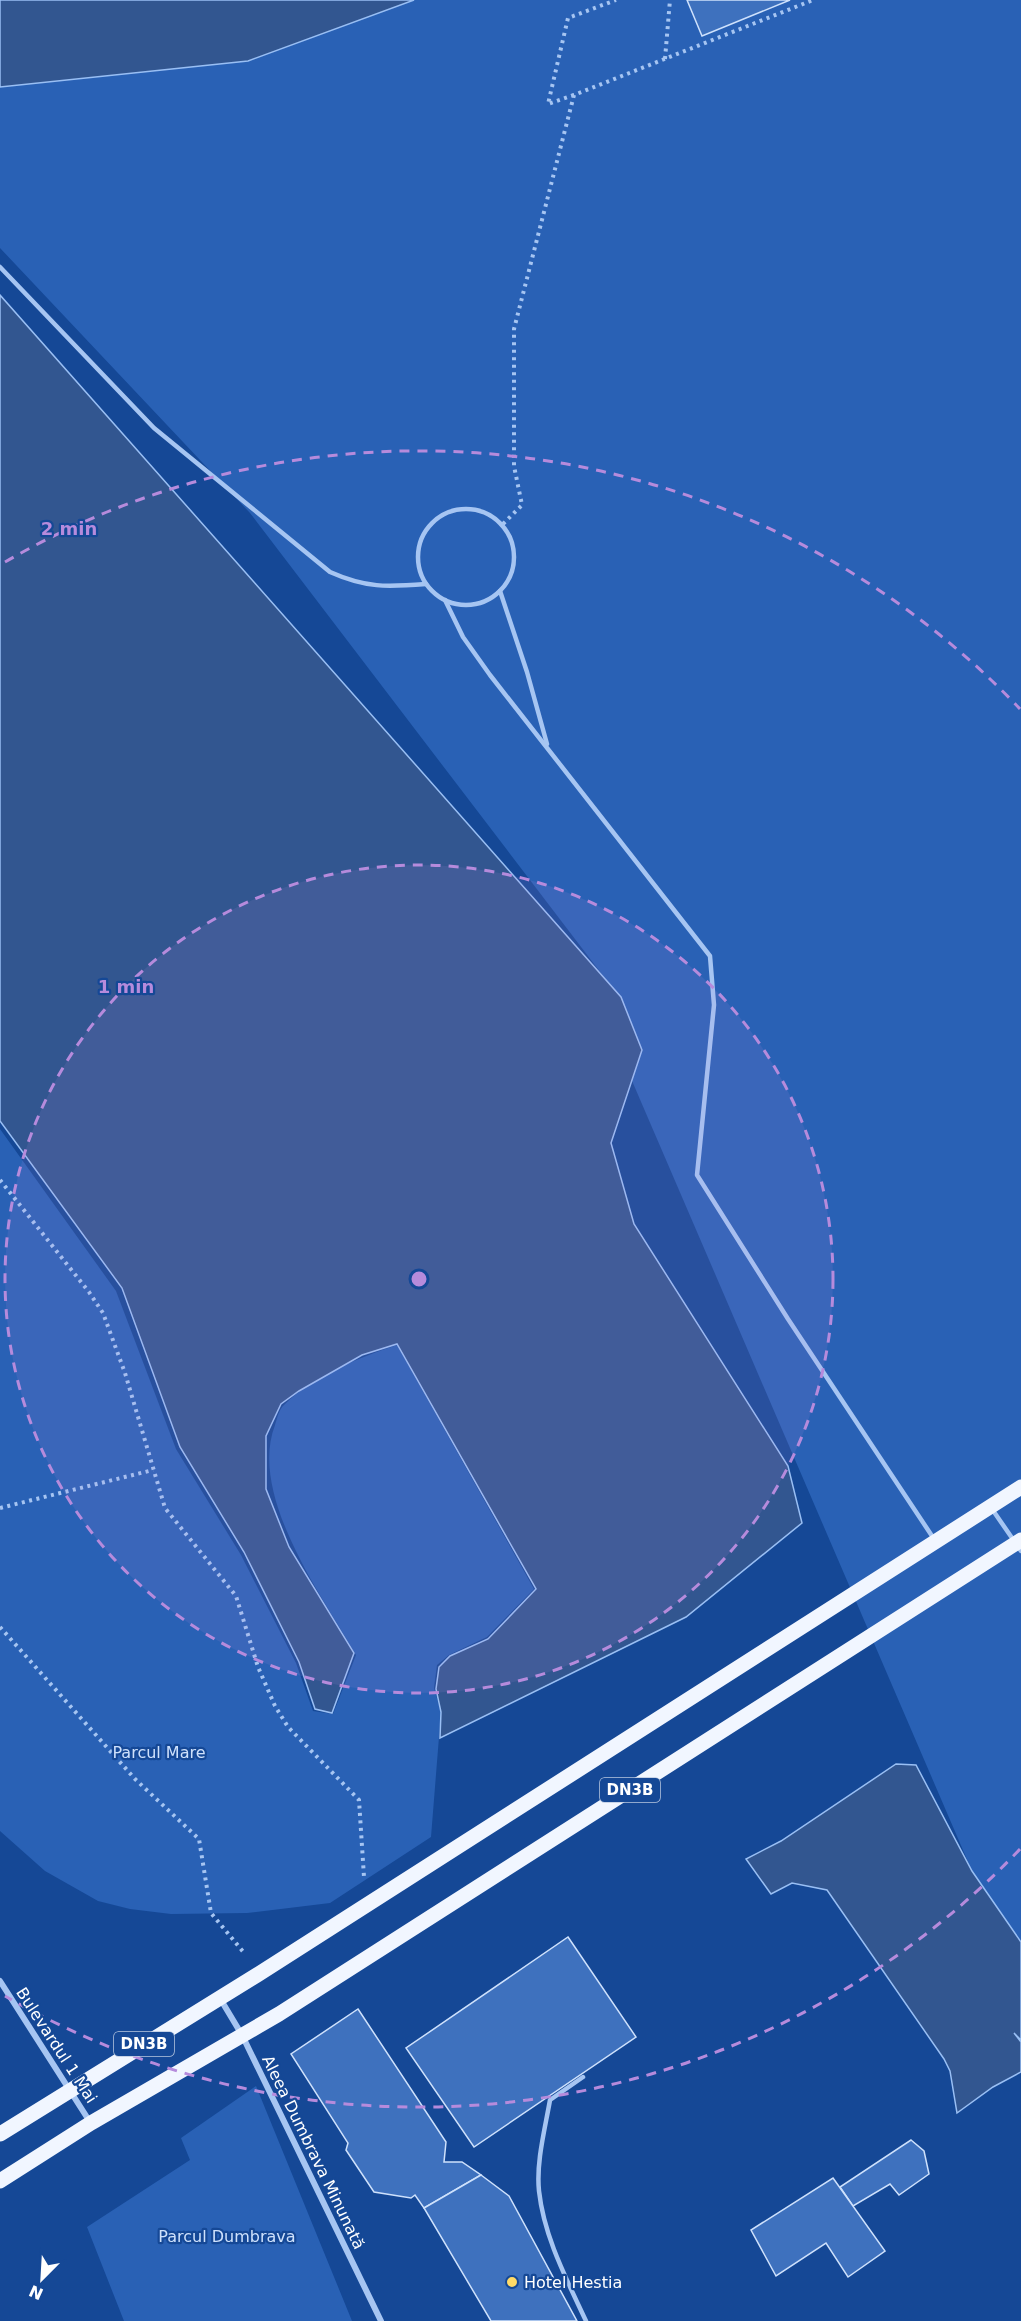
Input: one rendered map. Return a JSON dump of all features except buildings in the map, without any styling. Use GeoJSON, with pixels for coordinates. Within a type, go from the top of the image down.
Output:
{"type":"FeatureCollection","features":[{"type":"Feature","properties":{"kind":"main road","name":"DN3B"},"geometry":{"type":"LineString","coordinates":[[0,2134],[257,1975],[1021,1487]]}},
{"type":"Feature","properties":{"kind":"main road","name":"DN3B"},"geometry":{"type":"LineString","coordinates":[[0,2181],[91,2123],[242,2035],[1019,1545]]}},
{"type":"Feature","properties":{"kind":"street","name":"Bulevardul 1 Mai"},"geometry":{"type":"LineString","coordinates":[[0,1981],[91,2123]]}},
{"type":"Feature","properties":{"kind":"street","name":"Aleea Dumbrava Minunată"},"geometry":{"type":"LineString","coordinates":[[219,1997],[242,2035],[381,2321]]}},
{"type":"Feature","properties":{"kind":"lane"},"geometry":{"type":"LineString","coordinates":[[0,267],[154,428],[330,572],[356,583],[376,586],[426,584]]}},
{"type":"Feature","properties":{"kind":"lane"},"geometry":{"type":"LineString","coordinates":[[455,508],[481,509],[503,524],[515,547],[512,574],[493,599],[473,605],[458,605],[445,600],[426,584],[419,570],[418,544],[431,521],[455,508]]}},
{"type":"Feature","properties":{"kind":"lane"},"geometry":{"type":"LineString","coordinates":[[500,591],[527,672],[548,746]]}},
{"type":"Feature","properties":{"kind":"lane"},"geometry":{"type":"LineString","coordinates":[[445,600],[463,637],[710,956],[714,1005],[697,1175],[788,1319],[936,1542]]}},
{"type":"Feature","properties":{"kind":"lane"},"geometry":{"type":"LineString","coordinates":[[990,1507],[1019,1545]]}},
{"type":"Feature","properties":{"kind":"lane"},"geometry":{"type":"LineString","coordinates":[[583,2077],[550,2100],[542,2146],[539,2191],[553,2250],[586,2321]]}},
{"type":"Feature","properties":{"kind":"path"},"geometry":{"type":"LineString","coordinates":[[616,0],[568,18],[548,104],[813,0]]}},
{"type":"Feature","properties":{"kind":"path"},"geometry":{"type":"LineString","coordinates":[[664,59],[670,0]]}},
{"type":"Feature","properties":{"kind":"path"},"geometry":{"type":"LineString","coordinates":[[503,524],[522,505],[514,466],[514,329],[574,95]]}},
{"type":"Feature","properties":{"kind":"path"},"geometry":{"type":"LineString","coordinates":[[0,1180],[103,1313],[125,1373],[165,1508],[236,1596],[258,1667],[283,1720],[359,1800],[364,1881],[363,1907]]}},
{"type":"Feature","properties":{"kind":"path"},"geometry":{"type":"LineString","coordinates":[[0,1508],[153,1470]]}},
{"type":"Feature","properties":{"kind":"path"},"geometry":{"type":"LineString","coordinates":[[0,1627],[135,1779],[200,1839],[211,1913],[243,1952],[257,1975]]}},
{"type":"Feature","properties":{"kind":"green space"},"geometry":{"type":"Polygon","coordinates":[[[414,0],[1021,0],[1021,1942],[972,1871],[620,1053],[607,981],[250,513],[0,248],[0,87],[247,61],[414,0]]]}},
{"type":"Feature","properties":{"kind":"green space","name":"Parcul Mare"},"geometry":{"type":"Polygon","coordinates":[[[0,1129],[116,1291],[176,1449],[241,1555],[296,1663],[313,1711],[333,1714],[356,1655],[308,1575],[293,1544],[280,1513],[271,1482],[269,1453],[278,1414],[282,1407],[296,1394],[323,1376],[397,1345],[534,1589],[487,1637],[449,1655],[437,1665],[434,1688],[441,1712],[431,1837],[330,1903],[247,1913],[171,1914],[130,1909],[98,1901],[45,1871],[0,1831],[0,1129]]]}},
{"type":"Feature","properties":{"kind":"green space","name":"Parcul Dumbrava"},"geometry":{"type":"Polygon","coordinates":[[[256,2086],[352,2321],[124,2321],[87,2227],[190,2160],[181,2138],[256,2086]]]}},
{"type":"Feature","properties":{"kind":"shaded area"},"geometry":{"type":"Polygon","coordinates":[[[0,0],[414,0],[248,61],[0,87],[0,0]]]}},
{"type":"Feature","properties":{"kind":"shaded area"},"geometry":{"type":"Polygon","coordinates":[[[0,295],[621,997],[642,1050],[611,1143],[634,1224],[788,1466],[802,1523],[686,1617],[440,1738],[441,1712],[436,1689],[439,1667],[450,1656],[488,1639],[536,1589],[397,1344],[362,1355],[299,1391],[281,1404],[266,1436],[266,1489],[289,1547],[354,1653],[332,1713],[315,1709],[299,1662],[244,1552],[180,1447],[122,1288],[0,1121],[0,295]]]}},
{"type":"Feature","properties":{"kind":"shaded area"},"geometry":{"type":"Polygon","coordinates":[[[896,1764],[916,1765],[972,1871],[1021,1942],[1021,2040],[1014,2033],[1021,2042],[1021,2072],[993,2087],[957,2113],[950,2071],[944,2059],[827,1890],[792,1883],[771,1894],[746,1859],[781,1841],[896,1764]]]}},
{"type":"Feature","properties":{"kind":"place","name":"Hotel Hestia"},"geometry":{"type":"Point","coordinates":[512,2282]}}]}
